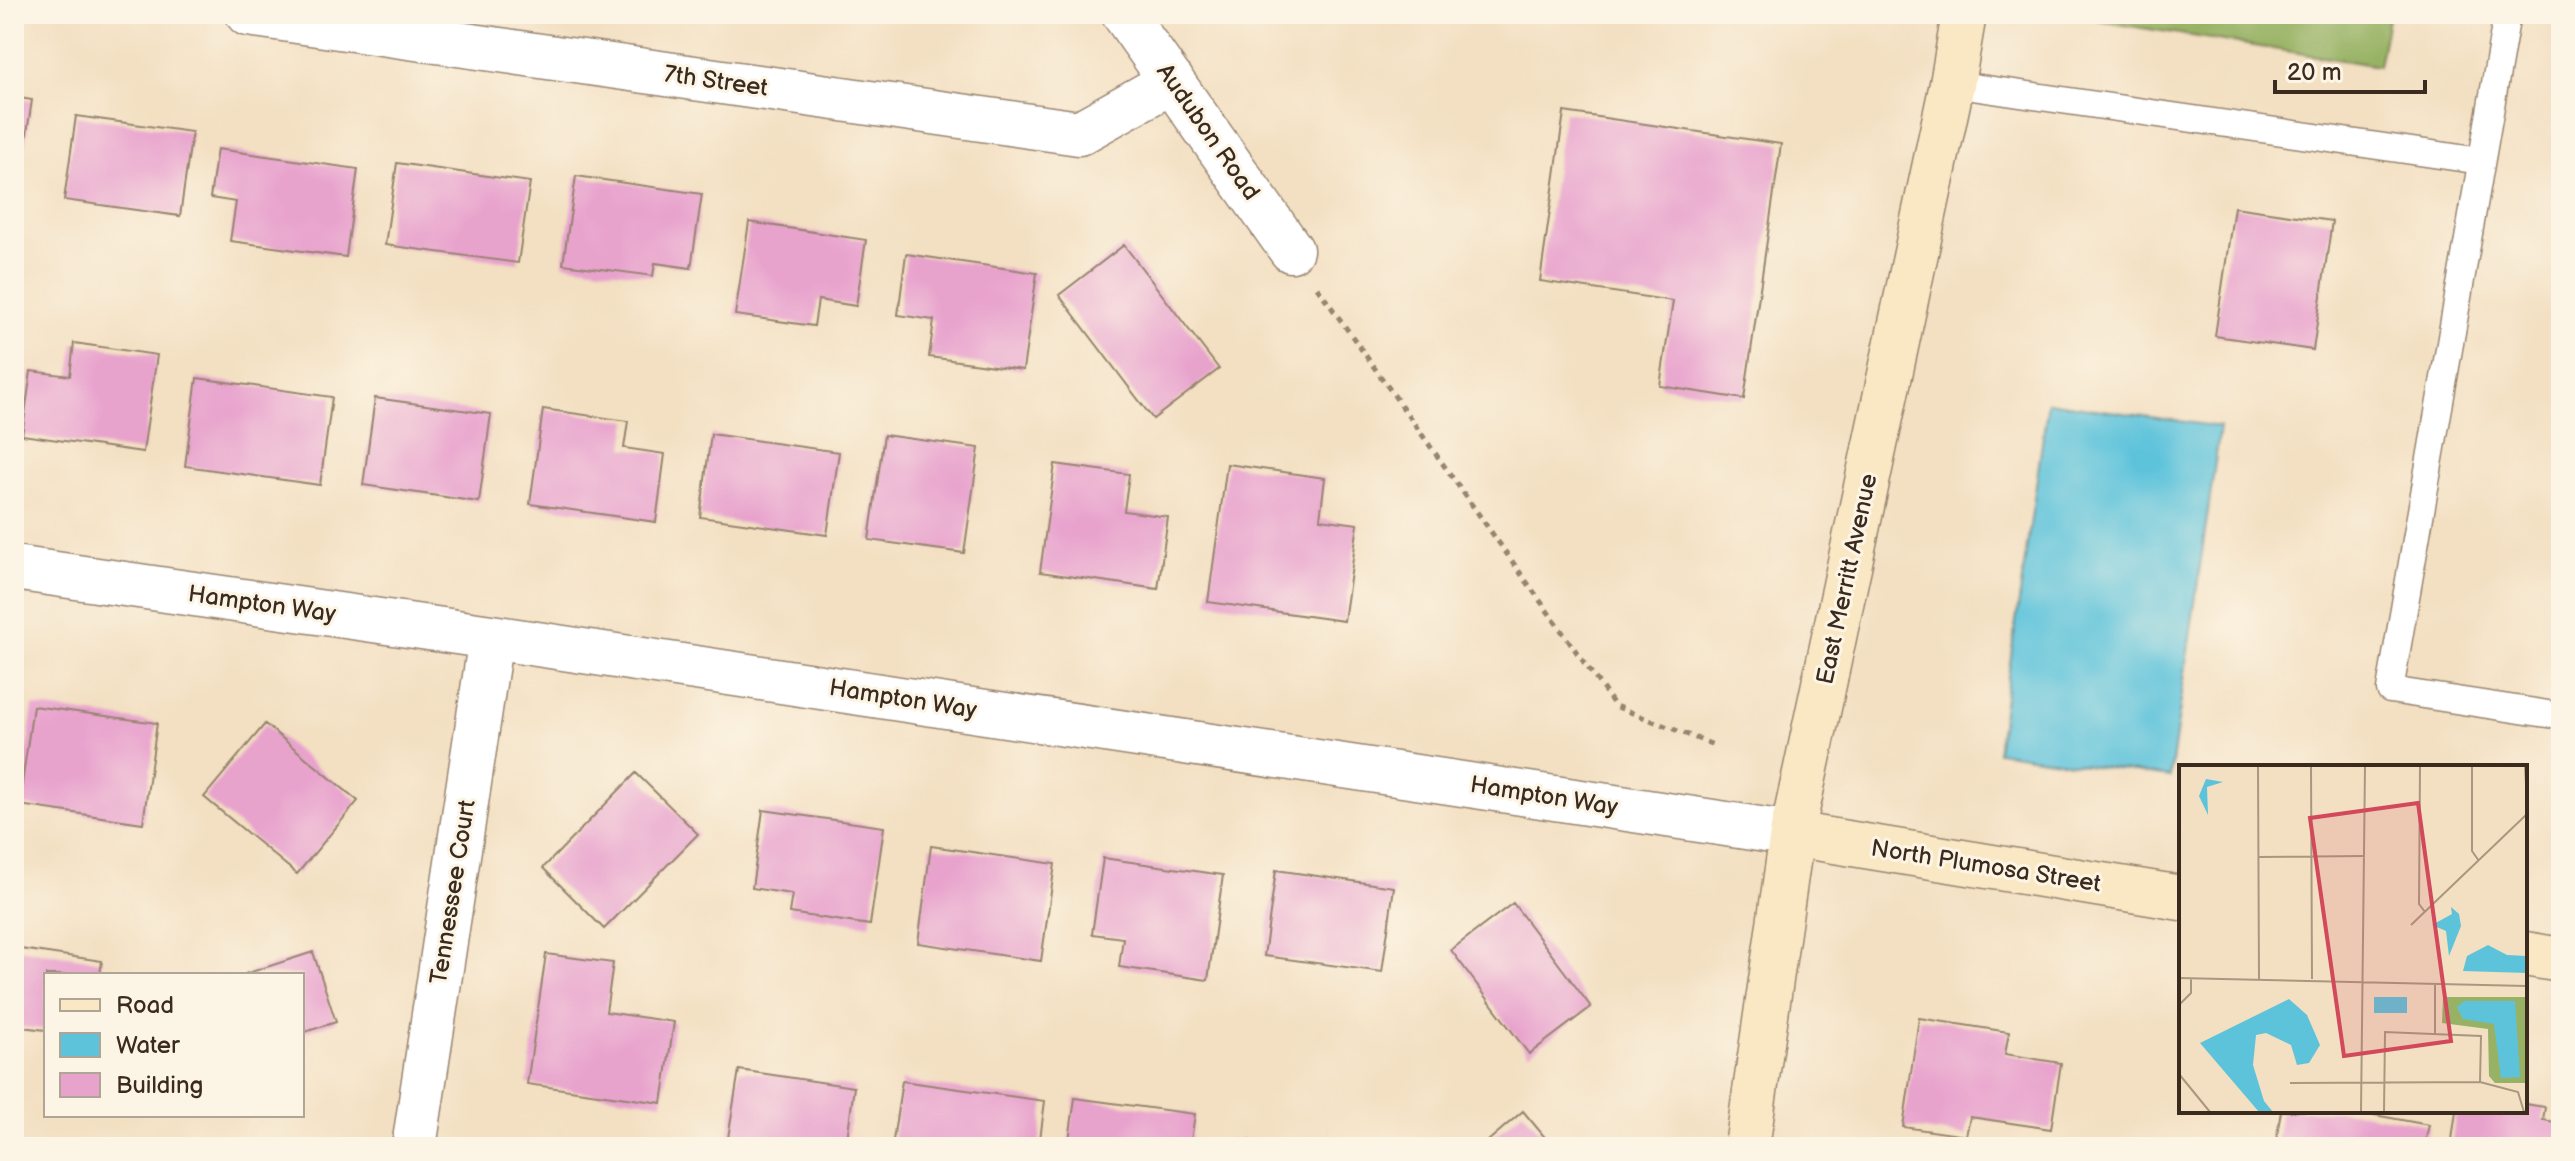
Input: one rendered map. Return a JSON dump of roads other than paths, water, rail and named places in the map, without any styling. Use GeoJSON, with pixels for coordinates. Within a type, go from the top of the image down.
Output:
{"type":"FeatureCollection","features":[{"type":"Feature","properties":{"kind":"street","name":"7th Street"},"geometry":{"type":"LineString","coordinates":[[248,14],[1079,133],[1172,81]]}},
{"type":"Feature","properties":{"kind":"street","name":"Audubon Road"},"geometry":{"type":"LineString","coordinates":[[1124,14],[1291,250]]}},
{"type":"Feature","properties":{"kind":"street","name":"East Merritt Avenue"},"geometry":{"type":"LineString","coordinates":[[1747,1147],[1792,834],[1952,84],[1964,14]]}},
{"type":"Feature","properties":{"kind":"street","name":"Hampton Way"},"geometry":{"type":"LineString","coordinates":[[14,568],[1792,834]]}},
{"type":"Feature","properties":{"kind":"street","name":"Tennessee Court"},"geometry":{"type":"LineString","coordinates":[[414,1147],[491,637]]}},
{"type":"Feature","properties":{"kind":"street","name":"North Plumosa Street"},"geometry":{"type":"LineString","coordinates":[[1792,834],[2179,898]]}},
{"type":"Feature","properties":{"kind":"street"},"geometry":{"type":"LineString","coordinates":[[2527,954],[2561,960]]}},
{"type":"Feature","properties":{"kind":"lane"},"geometry":{"type":"LineString","coordinates":[[2507,14],[2390,690],[2561,716]]}},
{"type":"Feature","properties":{"kind":"lane"},"geometry":{"type":"LineString","coordinates":[[1952,84],[2481,161]]}},
{"type":"Feature","properties":{"kind":"water"},"geometry":{"type":"Polygon","coordinates":[[[2048,402],[2220,427],[2170,777],[1997,752],[2048,402]]]}}]}
